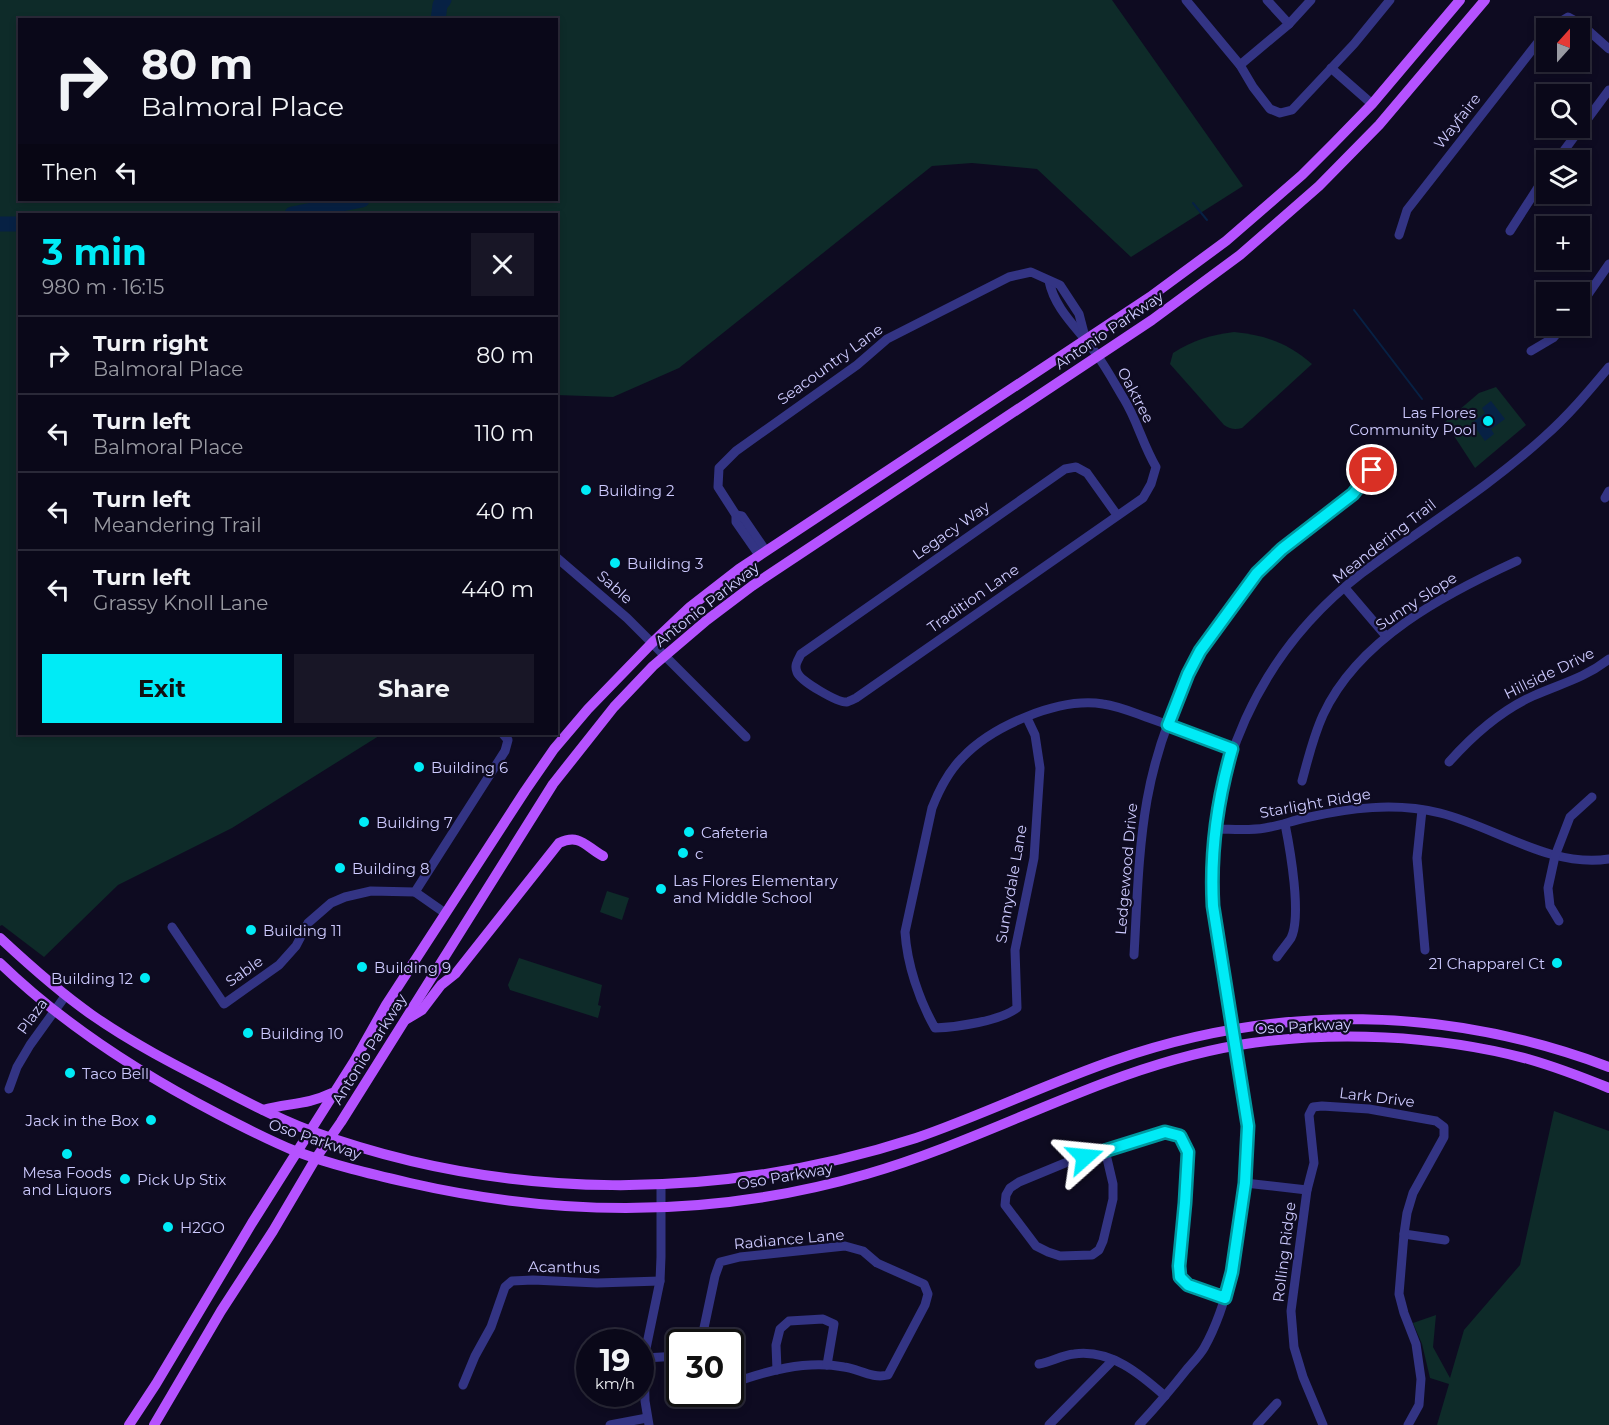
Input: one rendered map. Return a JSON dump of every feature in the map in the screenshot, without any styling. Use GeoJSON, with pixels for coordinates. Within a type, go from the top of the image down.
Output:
{"type":"FeatureCollection","features":[{"type":"Feature","properties":{"kind":"main road","name":"Antonio Parkway"},"geometry":{"type":"LineString","coordinates":[[129,1425],[386,1005],[518,801],[554,749],[588,709],[690,607],[763,553],[1150,297],[1226,241],[1302,175],[1372,104],[1460,0]]}},
{"type":"Feature","properties":{"kind":"main road","name":"Antonio Parkway"},"geometry":{"type":"LineString","coordinates":[[154,1425],[221,1311],[273,1231],[316,1158],[553,784],[614,707],[665,655],[752,586],[1152,320],[1240,255],[1319,186],[1379,125],[1485,0]]}},
{"type":"Feature","properties":{"kind":"main road"},"geometry":{"type":"LineString","coordinates":[[404,1021],[422,1010],[441,985],[456,973],[559,843],[574,839],[603,856]]}},
{"type":"Feature","properties":{"kind":"main road","name":"Oso Parkway"},"geometry":{"type":"LineString","coordinates":[[0,938],[95,1017],[161,1058],[262,1110],[331,1137],[418,1162],[504,1178],[557,1184],[661,1186],[779,1171],[916,1138],[1111,1061],[1173,1042],[1268,1024],[1344,1018],[1438,1023],[1550,1046],[1609,1067]]}},
{"type":"Feature","properties":{"kind":"main road","name":"Oso Parkway"},"geometry":{"type":"LineString","coordinates":[[0,963],[54,1012],[109,1051],[182,1094],[296,1151],[371,1174],[489,1199],[574,1207],[662,1208],[808,1189],[906,1162],[1109,1082],[1236,1046],[1270,1041],[1375,1037],[1452,1044],[1528,1059],[1609,1088]]}},
{"type":"Feature","properties":{"kind":"main road"},"geometry":{"type":"LineString","coordinates":[[262,1110],[292,1106],[320,1099],[332,1093]]}},
{"type":"Feature","properties":{"kind":"main road"},"geometry":{"type":"LineString","coordinates":[[210,1292],[213,1296],[212,1305],[221,1311]]}},
{"type":"Feature","properties":{"kind":"street"},"geometry":{"type":"LineString","coordinates":[[1186,0],[1240,65],[1270,110],[1280,113],[1292,110],[1390,0]]}},
{"type":"Feature","properties":{"kind":"street"},"geometry":{"type":"LineString","coordinates":[[1266,0],[1289,24]]}},
{"type":"Feature","properties":{"kind":"street"},"geometry":{"type":"LineString","coordinates":[[1240,65],[1289,24],[1311,0]]}},
{"type":"Feature","properties":{"kind":"street","name":"Wayfaire"},"geometry":{"type":"LineString","coordinates":[[1590,32],[1609,49]]}},
{"type":"Feature","properties":{"kind":"street","name":"Wayfaire"},"geometry":{"type":"LineString","coordinates":[[1399,235],[1407,210],[1536,45]]}},
{"type":"Feature","properties":{"kind":"street"},"geometry":{"type":"LineString","coordinates":[[1331,68],[1372,104]]}},
{"type":"Feature","properties":{"kind":"street"},"geometry":{"type":"LineString","coordinates":[[1564,150],[1609,90]]}},
{"type":"Feature","properties":{"kind":"street"},"geometry":{"type":"LineString","coordinates":[[1510,231],[1536,191]]}},
{"type":"Feature","properties":{"kind":"street"},"geometry":{"type":"LineString","coordinates":[[1590,292],[1609,264]]}},
{"type":"Feature","properties":{"kind":"street","name":"Seacountry Lane"},"geometry":{"type":"LineString","coordinates":[[763,553],[742,516],[736,515],[718,487],[719,468],[736,451],[857,365],[887,339],[1009,277],[1031,272],[1060,285],[1079,314],[1085,339]]}},
{"type":"Feature","properties":{"kind":"street"},"geometry":{"type":"LineString","coordinates":[[1531,351],[1555,336]]}},
{"type":"Feature","properties":{"kind":"street","name":"Oaktree"},"geometry":{"type":"LineString","coordinates":[[1085,339],[1098,356],[1134,417],[1147,452],[1156,467]]}},
{"type":"Feature","properties":{"kind":"street","name":"Meandering Trail"},"geometry":{"type":"LineString","coordinates":[[1139,1425],[1204,1349],[1225,1298],[1232,1272],[1245,1183],[1248,1126],[1213,906],[1212,879],[1220,794],[1232,749],[1260,690],[1277,662],[1312,620],[1360,575],[1544,437],[1609,367]]}},
{"type":"Feature","properties":{"kind":"street","name":"Legacy Way"},"geometry":{"type":"LineString","coordinates":[[796,664],[801,654],[1065,469],[1076,467],[1088,473],[1117,515]]}},
{"type":"Feature","properties":{"kind":"street","name":"Tradition Lane"},"geometry":{"type":"LineString","coordinates":[[796,664],[797,673],[803,680],[838,701],[847,702],[1143,498],[1151,484],[1156,467]]}},
{"type":"Feature","properties":{"kind":"street","name":"Ledgewood Drive"},"geometry":{"type":"LineString","coordinates":[[1134,955],[1143,826],[1152,775],[1188,674],[1200,651],[1257,573],[1272,557],[1353,494],[1372,470]]}},
{"type":"Feature","properties":{"kind":"street","name":"Sable"},"geometry":{"type":"LineString","coordinates":[[558,559],[589,584],[665,655],[746,738]]}},
{"type":"Feature","properties":{"kind":"street","name":"Sunny Slope"},"geometry":{"type":"LineString","coordinates":[[1302,781],[1312,741],[1324,713],[1342,684],[1362,660],[1386,636],[1466,586],[1517,561]]}},
{"type":"Feature","properties":{"kind":"street"},"geometry":{"type":"LineString","coordinates":[[1345,588],[1386,636]]}},
{"type":"Feature","properties":{"kind":"street","name":"Hillside Drive"},"geometry":{"type":"LineString","coordinates":[[1449,762],[1470,738],[1508,710],[1535,695],[1584,676],[1609,659]]}},
{"type":"Feature","properties":{"kind":"street"},"geometry":{"type":"LineString","coordinates":[[1027,718],[1064,705],[1094,703],[1115,706],[1232,749]]}},
{"type":"Feature","properties":{"kind":"street","name":"Sunnydale Lane"},"geometry":{"type":"LineString","coordinates":[[1027,718],[1035,735],[1040,768],[1034,858],[1015,950],[1017,1008],[1008,1015],[948,1028],[935,1028],[926,1012],[906,949],[905,932],[932,808],[938,791],[961,758],[991,735],[1027,718]]}},
{"type":"Feature","properties":{"kind":"street"},"geometry":{"type":"LineString","coordinates":[[445,913],[414,892],[505,751],[508,740],[504,735]]}},
{"type":"Feature","properties":{"kind":"street"},"geometry":{"type":"LineString","coordinates":[[1559,921],[1550,906],[1548,888],[1555,856],[1570,817],[1592,797]]}},
{"type":"Feature","properties":{"kind":"street","name":"Starlight Ridge"},"geometry":{"type":"LineString","coordinates":[[1215,829],[1264,828],[1345,810],[1380,807],[1422,810],[1481,826],[1555,856],[1580,861],[1609,859]]}},
{"type":"Feature","properties":{"kind":"street"},"geometry":{"type":"LineString","coordinates":[[1422,810],[1417,858],[1425,950]]}},
{"type":"Feature","properties":{"kind":"street"},"geometry":{"type":"LineString","coordinates":[[1277,957],[1292,936],[1295,916],[1290,849],[1285,824]]}},
{"type":"Feature","properties":{"kind":"street","name":"Sable"},"geometry":{"type":"LineString","coordinates":[[172,927],[224,1004],[279,965],[296,946],[308,923],[332,903],[345,897],[371,891],[414,892]]}},
{"type":"Feature","properties":{"kind":"street","name":"Plaza"},"geometry":{"type":"LineString","coordinates":[[9,1089],[17,1067],[66,995]]}},
{"type":"Feature","properties":{"kind":"street","name":"Lark Drive"},"geometry":{"type":"LineString","coordinates":[[1309,1115],[1313,1107],[1322,1106],[1369,1109],[1436,1121],[1444,1127],[1444,1137],[1413,1193],[1404,1234]]}},
{"type":"Feature","properties":{"kind":"street","name":"Rolling Ridge"},"geometry":{"type":"LineString","coordinates":[[1309,1115],[1314,1163],[1307,1190],[1291,1311],[1294,1347],[1303,1377],[1323,1425]]}},
{"type":"Feature","properties":{"kind":"street"},"geometry":{"type":"LineString","coordinates":[[1105,1150],[1113,1184],[1113,1199],[1103,1241],[1099,1250],[1092,1255],[1060,1256],[1036,1246],[1005,1205],[1006,1195],[1010,1188],[1065,1163],[1105,1150],[1165,1132],[1180,1136],[1188,1152],[1180,1277],[1188,1285],[1225,1298]]}},
{"type":"Feature","properties":{"kind":"street"},"geometry":{"type":"LineString","coordinates":[[1245,1183],[1307,1190]]}},
{"type":"Feature","properties":{"kind":"street"},"geometry":{"type":"LineString","coordinates":[[650,1329],[660,1281],[661,1186]]}},
{"type":"Feature","properties":{"kind":"street"},"geometry":{"type":"LineString","coordinates":[[1408,1425],[1419,1405],[1421,1379],[1416,1344],[1399,1294],[1404,1234],[1445,1239]]}},
{"type":"Feature","properties":{"kind":"street","name":"Radiance Lane"},"geometry":{"type":"LineString","coordinates":[[704,1329],[720,1262],[740,1257],[845,1246],[863,1251],[878,1263],[924,1284],[928,1294],[925,1305],[888,1374],[878,1377],[844,1367],[799,1365],[744,1380]]}},
{"type":"Feature","properties":{"kind":"street","name":"Acanthus"},"geometry":{"type":"LineString","coordinates":[[463,1385],[475,1356],[491,1327],[505,1287],[512,1281],[597,1283],[660,1281]]}},
{"type":"Feature","properties":{"kind":"street"},"geometry":{"type":"LineString","coordinates":[[777,1370],[776,1345],[780,1329],[789,1321],[823,1319],[834,1324],[827,1365]]}},
{"type":"Feature","properties":{"kind":"street"},"geometry":{"type":"LineString","coordinates":[[1039,1364],[1075,1353],[1102,1356],[1140,1374],[1165,1396]]}},
{"type":"Feature","properties":{"kind":"street"},"geometry":{"type":"LineString","coordinates":[[1049,1425],[1113,1360]]}},
{"type":"Feature","properties":{"kind":"street"},"geometry":{"type":"LineString","coordinates":[[1257,1425],[1277,1403]]}},
{"type":"Feature","properties":{"kind":"street"},"geometry":{"type":"LineString","coordinates":[[610,1425],[648,1421]]}},
{"type":"Feature","properties":{"kind":"green space"},"geometry":{"type":"Polygon","coordinates":[[[0,0],[1112,0],[1243,186],[1131,257],[1037,169],[972,163],[932,166],[679,368],[613,397],[558,395],[558,213],[18,213],[18,735],[380,735],[232,828],[118,885],[44,957],[2,925],[0,926],[0,0]]]}},
{"type":"Feature","properties":{"kind":"green space"},"geometry":{"type":"Polygon","coordinates":[[[1234,332],[1276,341],[1312,364],[1242,428],[1235,429],[1224,425],[1170,364],[1173,353],[1195,341],[1234,332]]]}},
{"type":"Feature","properties":{"kind":"green space"},"geometry":{"type":"Polygon","coordinates":[[[1496,387],[1526,425],[1475,468],[1445,422],[1479,393],[1496,387]]]}},
{"type":"Feature","properties":{"kind":"green space"},"geometry":{"type":"Polygon","coordinates":[[[607,891],[629,898],[622,920],[600,912],[607,891]]]}},
{"type":"Feature","properties":{"kind":"green space"},"geometry":{"type":"Polygon","coordinates":[[[519,958],[602,985],[598,1018],[510,990],[508,985],[519,958]]]}},
{"type":"Feature","properties":{"kind":"green space"},"geometry":{"type":"Polygon","coordinates":[[[1554,1111],[1609,1131],[1609,1425],[1437,1425],[1449,1384],[1430,1378],[1422,1344],[1413,1323],[1436,1315],[1433,1347],[1450,1378],[1464,1330],[1520,1265],[1554,1111]]]}},
{"type":"Feature","properties":{"kind":"water","name":"Las Flores Community Pool"},"geometry":{"type":"Polygon","coordinates":[[[1491,401],[1505,419],[1491,429],[1494,434],[1485,441],[1472,423],[1485,413],[1482,408],[1491,401]]]}},
{"type":"Feature","properties":{"kind":"waterway"},"geometry":{"type":"LineString","coordinates":[[438,18],[440,5],[444,0]]}},
{"type":"Feature","properties":{"kind":"waterway"},"geometry":{"type":"LineString","coordinates":[[297,213],[357,201]]}},
{"type":"Feature","properties":{"kind":"waterway"},"geometry":{"type":"LineString","coordinates":[[1193,203],[1207,220]]}},
{"type":"Feature","properties":{"kind":"waterway"},"geometry":{"type":"LineString","coordinates":[[0,224],[18,224]]}},
{"type":"Feature","properties":{"kind":"waterway"},"geometry":{"type":"LineString","coordinates":[[1354,310],[1422,399]]}},
{"type":"Feature","properties":{"kind":"place","name":"Las Flores Community Pool"},"geometry":{"type":"Point","coordinates":[1488,421]}},
{"type":"Feature","properties":{"kind":"place","name":"Building 2"},"geometry":{"type":"Point","coordinates":[586,490]}},
{"type":"Feature","properties":{"kind":"place","name":"Building 3"},"geometry":{"type":"Point","coordinates":[615,563]}},
{"type":"Feature","properties":{"kind":"place","name":"Building 6"},"geometry":{"type":"Point","coordinates":[419,767]}},
{"type":"Feature","properties":{"kind":"place","name":"Building 7"},"geometry":{"type":"Point","coordinates":[364,822]}},
{"type":"Feature","properties":{"kind":"place","name":"Cafeteria"},"geometry":{"type":"Point","coordinates":[689,832]}},
{"type":"Feature","properties":{"kind":"place","name":"c"},"geometry":{"type":"Point","coordinates":[683,853]}},
{"type":"Feature","properties":{"kind":"place","name":"Building 8"},"geometry":{"type":"Point","coordinates":[340,868]}},
{"type":"Feature","properties":{"kind":"place","name":"Las Flores Elementary and Middle School"},"geometry":{"type":"Point","coordinates":[661,889]}},
{"type":"Feature","properties":{"kind":"place","name":"Building 11"},"geometry":{"type":"Point","coordinates":[251,930]}},
{"type":"Feature","properties":{"kind":"place","name":"21 Chapparel Ct"},"geometry":{"type":"Point","coordinates":[1557,963]}},
{"type":"Feature","properties":{"kind":"place","name":"Building 9"},"geometry":{"type":"Point","coordinates":[362,967]}},
{"type":"Feature","properties":{"kind":"place","name":"Building 12"},"geometry":{"type":"Point","coordinates":[145,978]}},
{"type":"Feature","properties":{"kind":"place","name":"Building 10"},"geometry":{"type":"Point","coordinates":[248,1033]}},
{"type":"Feature","properties":{"kind":"place","name":"Taco Bell"},"geometry":{"type":"Point","coordinates":[70,1073]}},
{"type":"Feature","properties":{"kind":"place","name":"Jack in the Box"},"geometry":{"type":"Point","coordinates":[151,1120]}},
{"type":"Feature","properties":{"kind":"place","name":"Mesa Foods and Liquors"},"geometry":{"type":"Point","coordinates":[67,1154]}},
{"type":"Feature","properties":{"kind":"place","name":"Pick Up Stix"},"geometry":{"type":"Point","coordinates":[125,1179]}},
{"type":"Feature","properties":{"kind":"place","name":"H2GO"},"geometry":{"type":"Point","coordinates":[168,1227]}},
{"type":"Feature","properties":{"kind":"route"},"geometry":{"type":"LineString","coordinates":[[1085,1157],[1165,1132],[1180,1136],[1188,1152],[1180,1277],[1188,1285],[1225,1298],[1232,1272],[1245,1183],[1248,1126],[1213,906],[1215,829],[1220,794],[1232,749],[1168,725],[1188,674],[1200,651],[1257,573],[1272,557],[1353,494],[1372,470]]}}]}
